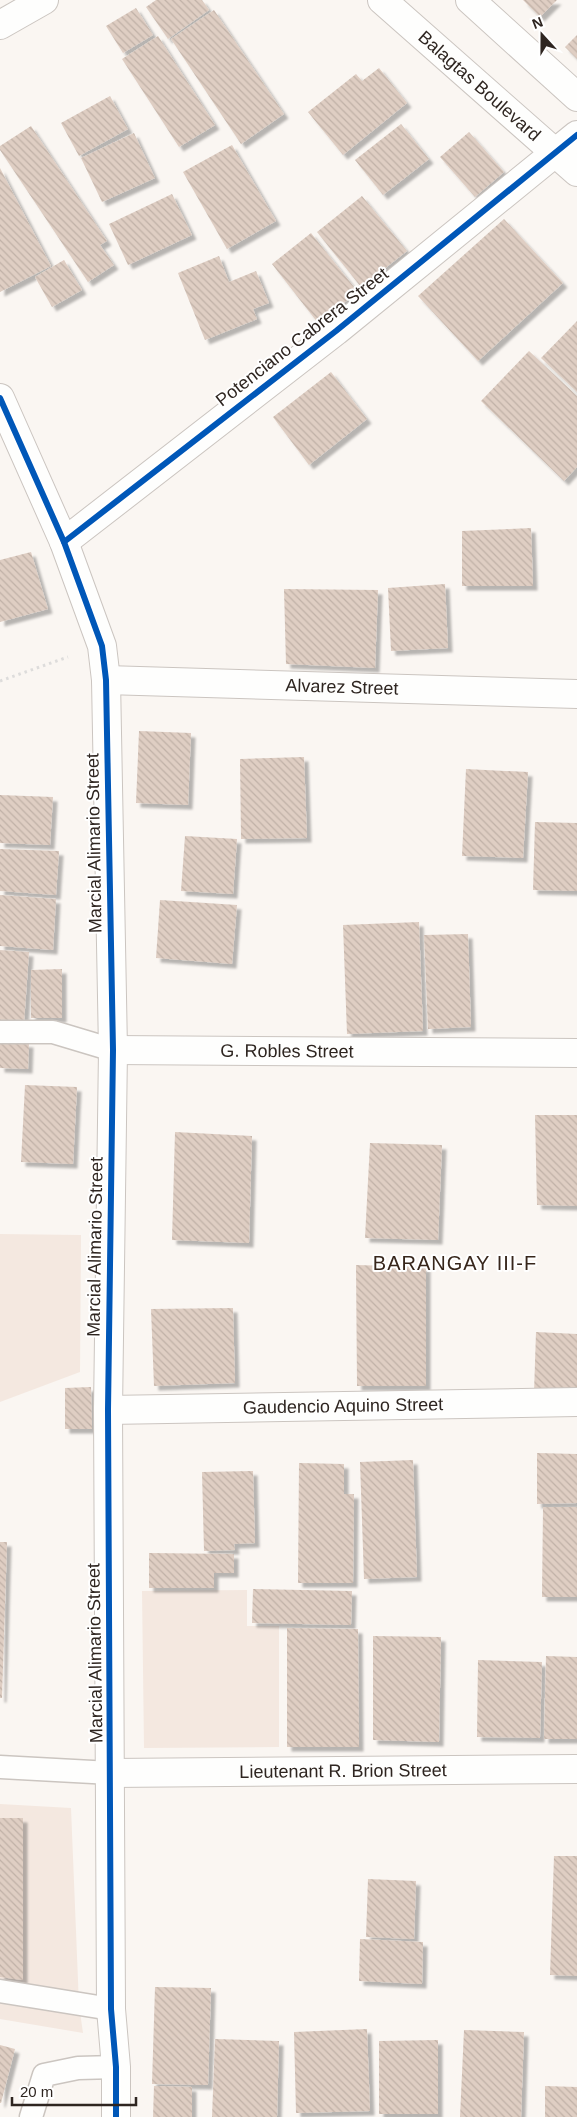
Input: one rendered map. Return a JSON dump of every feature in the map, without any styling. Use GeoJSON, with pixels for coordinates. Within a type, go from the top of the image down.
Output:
{"type":"FeatureCollection","features":[{"type":"Feature","properties":{"kind":"street"},"geometry":{"type":"LineString","coordinates":[[0,26],[44,0]]}},
{"type":"Feature","properties":{"kind":"street","name":"Balagtas Boulevard"},"geometry":{"type":"LineString","coordinates":[[382,0],[577,172]]}},
{"type":"Feature","properties":{"kind":"street"},"geometry":{"type":"LineString","coordinates":[[470,0],[577,97]]}},
{"type":"Feature","properties":{"kind":"street","name":"Potenciano Cabrera Street"},"geometry":{"type":"LineString","coordinates":[[64,542],[336,331],[577,134]]}},
{"type":"Feature","properties":{"kind":"street","name":"Marcial Alimario Street"},"geometry":{"type":"LineString","coordinates":[[0,398],[64,542],[102,646],[106,680],[113,1050],[108,1410],[111,2009],[116,2067],[116,2117]]}},
{"type":"Feature","properties":{"kind":"street","name":"Alvarez Street"},"geometry":{"type":"LineString","coordinates":[[106,680],[577,694]]}},
{"type":"Feature","properties":{"kind":"street","name":"G. Robles Street"},"geometry":{"type":"LineString","coordinates":[[113,1050],[577,1053]]}},
{"type":"Feature","properties":{"kind":"street","name":"Gaudencio Aquino Street"},"geometry":{"type":"LineString","coordinates":[[108,1410],[577,1402]]}},
{"type":"Feature","properties":{"kind":"street","name":"Lieutenant R. Brion Street"},"geometry":{"type":"LineString","coordinates":[[111,1773],[577,1770]]}},
{"type":"Feature","properties":{"kind":"lane","name":"G. Robles Street"},"geometry":{"type":"LineString","coordinates":[[0,1032],[53,1032],[113,1050]]}},
{"type":"Feature","properties":{"kind":"lane"},"geometry":{"type":"LineString","coordinates":[[0,1767],[111,1773]]}},
{"type":"Feature","properties":{"kind":"lane"},"geometry":{"type":"LineString","coordinates":[[0,1992],[111,2009]]}},
{"type":"Feature","properties":{"kind":"lane"},"geometry":{"type":"LineString","coordinates":[[31,2117],[44,2075],[78,2068],[116,2067]]}},
{"type":"Feature","properties":{"kind":"path"},"geometry":{"type":"LineString","coordinates":[[0,681],[102,646]]}},
{"type":"Feature","properties":{"kind":"shaded area"},"geometry":{"type":"Polygon","coordinates":[[[0,1234],[81,1235],[80,1372],[0,1402],[0,1234]]]}},
{"type":"Feature","properties":{"kind":"shaded area"},"geometry":{"type":"Polygon","coordinates":[[[247,1590],[247,1626],[279,1626],[279,1747],[144,1748],[142,1591],[247,1590]]]}},
{"type":"Feature","properties":{"kind":"shaded area"},"geometry":{"type":"Polygon","coordinates":[[[0,1804],[71,1808],[79,2005],[83,2033],[0,2019],[0,1804]]]}},
{"type":"Feature","properties":{"kind":"building"},"geometry":{"type":"Polygon","coordinates":[[[156,0],[202,0],[209,10],[168,39],[146,7],[156,0]]]}},
{"type":"Feature","properties":{"kind":"building"},"geometry":{"type":"Polygon","coordinates":[[[523,0],[557,0],[540,17],[523,0]]]}},
{"type":"Feature","properties":{"kind":"building"},"geometry":{"type":"Polygon","coordinates":[[[136,8],[153,35],[123,53],[106,26],[136,8]]]}},
{"type":"Feature","properties":{"kind":"building"},"geometry":{"type":"Polygon","coordinates":[[[214,10],[284,114],[241,144],[171,39],[214,10]]]}},
{"type":"Feature","properties":{"kind":"building"},"geometry":{"type":"Polygon","coordinates":[[[577,35],[577,59],[565,47],[577,35]]]}},
{"type":"Feature","properties":{"kind":"building"},"geometry":{"type":"Polygon","coordinates":[[[158,36],[215,125],[179,147],[122,59],[158,36]]]}},
{"type":"Feature","properties":{"kind":"building"},"geometry":{"type":"Polygon","coordinates":[[[379,68],[407,103],[343,155],[308,112],[356,74],[362,81],[379,68]]]}},
{"type":"Feature","properties":{"kind":"building"},"geometry":{"type":"Polygon","coordinates":[[[110,96],[128,129],[79,156],[61,123],[110,96]]]}},
{"type":"Feature","properties":{"kind":"building"},"geometry":{"type":"Polygon","coordinates":[[[401,124],[429,159],[383,195],[355,160],[401,124]]]}},
{"type":"Feature","properties":{"kind":"building"},"geometry":{"type":"Polygon","coordinates":[[[31,126],[107,241],[100,245],[114,265],[88,282],[0,150],[0,146],[31,126]]]}},
{"type":"Feature","properties":{"kind":"building"},"geometry":{"type":"Polygon","coordinates":[[[469,132],[504,172],[475,197],[440,157],[469,132]]]}},
{"type":"Feature","properties":{"kind":"building"},"geometry":{"type":"Polygon","coordinates":[[[134,133],[155,178],[102,202],[81,158],[134,133]]]}},
{"type":"Feature","properties":{"kind":"building"},"geometry":{"type":"Polygon","coordinates":[[[232,145],[276,221],[227,249],[183,172],[232,145]]]}},
{"type":"Feature","properties":{"kind":"building"},"geometry":{"type":"Polygon","coordinates":[[[0,168],[51,266],[0,292],[0,168]]]}},
{"type":"Feature","properties":{"kind":"building"},"geometry":{"type":"Polygon","coordinates":[[[172,194],[192,235],[128,265],[109,224],[172,194]]]}},
{"type":"Feature","properties":{"kind":"building"},"geometry":{"type":"Polygon","coordinates":[[[362,196],[407,251],[361,287],[317,232],[362,196]]]}},
{"type":"Feature","properties":{"kind":"building"},"geometry":{"type":"Polygon","coordinates":[[[504,219],[563,283],[478,361],[418,296],[504,219]]]}},
{"type":"Feature","properties":{"kind":"building"},"geometry":{"type":"Polygon","coordinates":[[[311,233],[358,292],[318,323],[272,264],[311,233]]]}},
{"type":"Feature","properties":{"kind":"building"},"geometry":{"type":"Polygon","coordinates":[[[219,256],[229,282],[256,271],[269,303],[253,309],[257,319],[205,340],[178,273],[219,256]]]}},
{"type":"Feature","properties":{"kind":"building"},"geometry":{"type":"Polygon","coordinates":[[[64,260],[82,290],[52,307],[35,277],[64,260]]]}},
{"type":"Feature","properties":{"kind":"building"},"geometry":{"type":"Polygon","coordinates":[[[577,321],[577,392],[541,358],[577,321]]]}},
{"type":"Feature","properties":{"kind":"building"},"geometry":{"type":"Polygon","coordinates":[[[529,351],[577,396],[577,467],[564,481],[481,401],[529,351]]]}},
{"type":"Feature","properties":{"kind":"building"},"geometry":{"type":"Polygon","coordinates":[[[331,372],[367,419],[309,465],[273,417],[331,372]]]}},
{"type":"Feature","properties":{"kind":"building"},"geometry":{"type":"Polygon","coordinates":[[[531,528],[533,586],[462,586],[462,531],[531,528]]]}},
{"type":"Feature","properties":{"kind":"building"},"geometry":{"type":"Polygon","coordinates":[[[31,552],[48,609],[0,622],[0,560],[31,552]]]}},
{"type":"Feature","properties":{"kind":"building"},"geometry":{"type":"Polygon","coordinates":[[[445,584],[448,648],[391,651],[388,588],[445,584]]]}},
{"type":"Feature","properties":{"kind":"building"},"geometry":{"type":"Polygon","coordinates":[[[284,589],[378,590],[375,668],[286,664],[284,589]]]}},
{"type":"Feature","properties":{"kind":"building"},"geometry":{"type":"Polygon","coordinates":[[[139,731],[191,733],[188,805],[136,803],[139,731]]]}},
{"type":"Feature","properties":{"kind":"building"},"geometry":{"type":"Polygon","coordinates":[[[304,757],[307,838],[241,839],[240,759],[304,757]]]}},
{"type":"Feature","properties":{"kind":"building"},"geometry":{"type":"Polygon","coordinates":[[[466,769],[528,772],[523,858],[462,856],[466,769]]]}},
{"type":"Feature","properties":{"kind":"building"},"geometry":{"type":"Polygon","coordinates":[[[0,795],[53,797],[50,845],[0,843],[0,795]]]}},
{"type":"Feature","properties":{"kind":"building"},"geometry":{"type":"Polygon","coordinates":[[[535,822],[577,823],[577,891],[533,890],[535,822]]]}},
{"type":"Feature","properties":{"kind":"building"},"geometry":{"type":"Polygon","coordinates":[[[185,836],[237,839],[233,894],[181,891],[185,836]]]}},
{"type":"Feature","properties":{"kind":"building"},"geometry":{"type":"Polygon","coordinates":[[[0,849],[59,851],[56,895],[0,891],[0,849]]]}},
{"type":"Feature","properties":{"kind":"building"},"geometry":{"type":"Polygon","coordinates":[[[0,895],[56,899],[53,950],[0,946],[0,895]]]}},
{"type":"Feature","properties":{"kind":"building"},"geometry":{"type":"Polygon","coordinates":[[[160,900],[237,905],[232,964],[156,958],[160,900]]]}},
{"type":"Feature","properties":{"kind":"building"},"geometry":{"type":"Polygon","coordinates":[[[419,922],[423,1031],[347,1034],[343,925],[419,922]]]}},
{"type":"Feature","properties":{"kind":"building"},"geometry":{"type":"Polygon","coordinates":[[[468,934],[471,1027],[428,1029],[424,935],[468,934]]]}},
{"type":"Feature","properties":{"kind":"building"},"geometry":{"type":"Polygon","coordinates":[[[0,950],[29,952],[24,1023],[0,1021],[0,950]]]}},
{"type":"Feature","properties":{"kind":"building"},"geometry":{"type":"Polygon","coordinates":[[[62,969],[62,1018],[31,1018],[31,970],[62,969]]]}},
{"type":"Feature","properties":{"kind":"building"},"geometry":{"type":"Polygon","coordinates":[[[0,1042],[29,1043],[28,1069],[0,1068],[0,1042]]]}},
{"type":"Feature","properties":{"kind":"building"},"geometry":{"type":"Polygon","coordinates":[[[25,1085],[77,1087],[73,1164],[21,1162],[25,1085]]]}},
{"type":"Feature","properties":{"kind":"building"},"geometry":{"type":"Polygon","coordinates":[[[535,1115],[577,1115],[577,1206],[537,1205],[535,1115]]]}},
{"type":"Feature","properties":{"kind":"building"},"geometry":{"type":"Polygon","coordinates":[[[175,1132],[252,1136],[249,1243],[172,1240],[175,1132]]]}},
{"type":"Feature","properties":{"kind":"building"},"geometry":{"type":"Polygon","coordinates":[[[370,1143],[442,1145],[438,1240],[365,1238],[370,1143]]]}},
{"type":"Feature","properties":{"kind":"building"},"geometry":{"type":"Polygon","coordinates":[[[356,1265],[426,1267],[426,1386],[357,1386],[356,1265]]]}},
{"type":"Feature","properties":{"kind":"building"},"geometry":{"type":"Polygon","coordinates":[[[233,1308],[235,1383],[154,1386],[151,1309],[233,1308]]]}},
{"type":"Feature","properties":{"kind":"building"},"geometry":{"type":"Polygon","coordinates":[[[536,1332],[577,1334],[577,1395],[534,1393],[536,1332]]]}},
{"type":"Feature","properties":{"kind":"building"},"geometry":{"type":"Polygon","coordinates":[[[91,1387],[92,1429],[65,1429],[65,1388],[91,1387]]]}},
{"type":"Feature","properties":{"kind":"building"},"geometry":{"type":"Polygon","coordinates":[[[537,1453],[577,1454],[577,1503],[537,1504],[537,1453]]]}},
{"type":"Feature","properties":{"kind":"building"},"geometry":{"type":"Polygon","coordinates":[[[413,1460],[417,1577],[364,1579],[360,1462],[413,1460]]]}},
{"type":"Feature","properties":{"kind":"building"},"geometry":{"type":"Polygon","coordinates":[[[299,1463],[344,1464],[344,1494],[354,1494],[353,1583],[298,1583],[299,1463]]]}},
{"type":"Feature","properties":{"kind":"building"},"geometry":{"type":"Polygon","coordinates":[[[253,1471],[255,1543],[234,1544],[235,1550],[204,1551],[202,1472],[253,1471]]]}},
{"type":"Feature","properties":{"kind":"building"},"geometry":{"type":"Polygon","coordinates":[[[543,1507],[577,1507],[577,1597],[542,1597],[543,1507]]]}},
{"type":"Feature","properties":{"kind":"building"},"geometry":{"type":"Polygon","coordinates":[[[0,1542],[7,1542],[2,1698],[0,1698],[0,1542]]]}},
{"type":"Feature","properties":{"kind":"building"},"geometry":{"type":"Polygon","coordinates":[[[149,1553],[234,1554],[234,1573],[214,1573],[214,1588],[149,1588],[149,1553]]]}},
{"type":"Feature","properties":{"kind":"building"},"geometry":{"type":"Polygon","coordinates":[[[253,1589],[352,1591],[351,1625],[252,1623],[253,1589]]]}},
{"type":"Feature","properties":{"kind":"building"},"geometry":{"type":"Polygon","coordinates":[[[287,1628],[358,1629],[359,1747],[287,1747],[287,1628]]]}},
{"type":"Feature","properties":{"kind":"building"},"geometry":{"type":"Polygon","coordinates":[[[373,1636],[441,1637],[439,1742],[373,1740],[373,1636]]]}},
{"type":"Feature","properties":{"kind":"building"},"geometry":{"type":"Polygon","coordinates":[[[546,1656],[577,1657],[577,1739],[544,1739],[546,1656]]]}},
{"type":"Feature","properties":{"kind":"building"},"geometry":{"type":"Polygon","coordinates":[[[478,1660],[542,1662],[540,1738],[477,1737],[478,1660]]]}},
{"type":"Feature","properties":{"kind":"building"},"geometry":{"type":"Polygon","coordinates":[[[0,1818],[23,1818],[23,1980],[0,1977],[0,1818]]]}},
{"type":"Feature","properties":{"kind":"building"},"geometry":{"type":"Polygon","coordinates":[[[554,1856],[577,1856],[577,1976],[550,1975],[554,1856]]]}},
{"type":"Feature","properties":{"kind":"building"},"geometry":{"type":"Polygon","coordinates":[[[368,1879],[416,1881],[414,1939],[366,1937],[368,1879]]]}},
{"type":"Feature","properties":{"kind":"building"},"geometry":{"type":"Polygon","coordinates":[[[360,1939],[423,1942],[422,1984],[359,1981],[360,1939]]]}},
{"type":"Feature","properties":{"kind":"building"},"geometry":{"type":"Polygon","coordinates":[[[155,1987],[211,1988],[208,2085],[152,2084],[155,1987]]]}},
{"type":"Feature","properties":{"kind":"building"},"geometry":{"type":"Polygon","coordinates":[[[367,2029],[370,2111],[296,2113],[294,2032],[367,2029]]]}},
{"type":"Feature","properties":{"kind":"building"},"geometry":{"type":"Polygon","coordinates":[[[464,2030],[524,2032],[521,2117],[460,2117],[464,2030]]]}},
{"type":"Feature","properties":{"kind":"building"},"geometry":{"type":"Polygon","coordinates":[[[215,2039],[279,2041],[277,2117],[212,2117],[215,2039]]]}},
{"type":"Feature","properties":{"kind":"building"},"geometry":{"type":"Polygon","coordinates":[[[438,2040],[438,2114],[379,2114],[379,2041],[438,2040]]]}},
{"type":"Feature","properties":{"kind":"building"},"geometry":{"type":"Polygon","coordinates":[[[0,2045],[15,2049],[1,2103],[0,2103],[0,2045]]]}},
{"type":"Feature","properties":{"kind":"building"},"geometry":{"type":"Polygon","coordinates":[[[154,2086],[192,2087],[192,2117],[153,2117],[154,2086]]]}},
{"type":"Feature","properties":{"kind":"building"},"geometry":{"type":"Polygon","coordinates":[[[545,2086],[577,2087],[577,2117],[545,2117],[545,2086]]]}},
{"type":"Feature","properties":{"kind":"cycle path"},"geometry":{"type":"LineString","coordinates":[[64,542],[336,331],[577,135]]}},
{"type":"Feature","properties":{"kind":"cycle path"},"geometry":{"type":"LineString","coordinates":[[0,398],[64,542],[102,646],[106,680],[113,1050],[108,1410],[111,2009],[116,2067],[116,2117]]}},
{"type":"Feature","properties":{"kind":"district","name":"BARANGAY III-F"},"geometry":{"type":"Point","coordinates":[455,1263]}}]}
